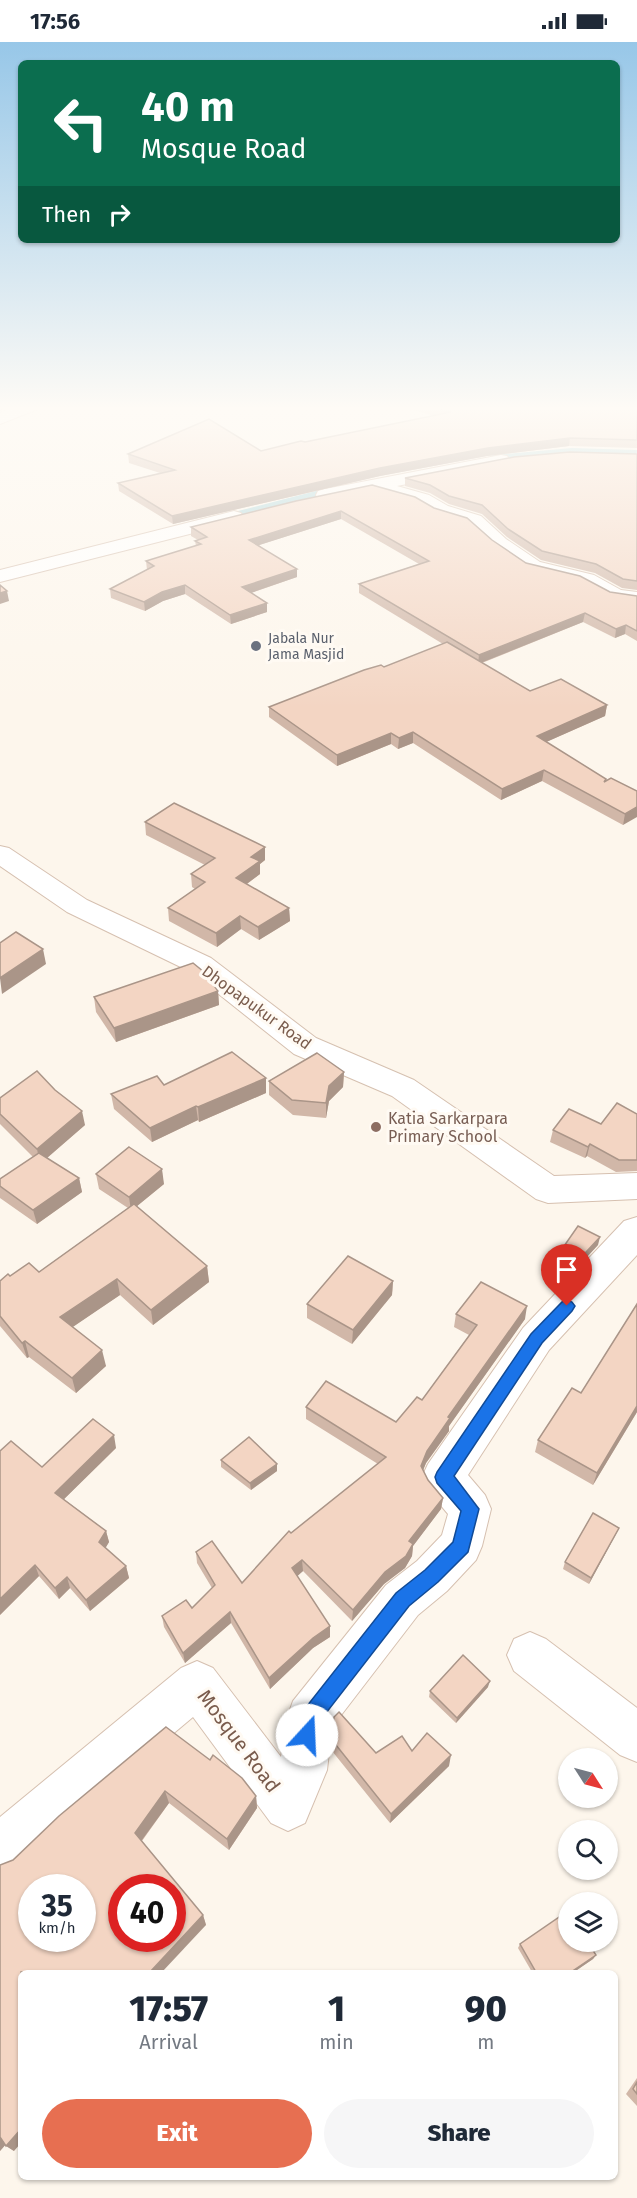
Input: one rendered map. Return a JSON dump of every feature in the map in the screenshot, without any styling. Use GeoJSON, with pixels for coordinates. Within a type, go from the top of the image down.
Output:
{"type":"FeatureCollection","features":[{"type":"Feature","properties":{"kind":"street"},"geometry":{"type":"LineString","coordinates":[[435,507],[474,520],[499,543],[533,566],[587,579],[616,595],[637,598]]}},
{"type":"Feature","properties":{"kind":"street"},"geometry":{"type":"LineString","coordinates":[[0,576],[249,513]]}},
{"type":"Feature","properties":{"kind":"street","name":"Dhopapukur Road"},"geometry":{"type":"LineString","coordinates":[[4,856],[77,906],[201,965],[305,1046],[403,1088],[548,1190],[637,1186]]}},
{"type":"Feature","properties":{"kind":"street","name":"Mosque Road"},"geometry":{"type":"LineString","coordinates":[[0,1851],[46,1809],[197,1684],[288,1806],[303,1770],[310,1718],[402,1600],[432,1576],[461,1546],[470,1509],[443,1477],[536,1338],[637,1231]]}},
{"type":"Feature","properties":{"kind":"street"},"geometry":{"type":"LineString","coordinates":[[530,1655],[637,1738]]}},
{"type":"Feature","properties":{"kind":"building"},"geometry":{"type":"Polygon","coordinates":[[[157,507],[213,507],[172,516],[157,507]]]}},
{"type":"Feature","properties":{"kind":"building"},"geometry":{"type":"Polygon","coordinates":[[[273,507],[432,507],[467,518],[492,540],[526,563],[580,576],[610,592],[637,596],[637,631],[626,625],[616,629],[585,613],[479,655],[359,584],[429,561],[341,511],[249,540],[297,569],[242,587],[267,603],[230,615],[185,585],[162,592],[144,602],[110,589],[154,566],[146,561],[201,544],[195,541],[207,537],[191,527],[273,507]]]}},
{"type":"Feature","properties":{"kind":"building"},"geometry":{"type":"Polygon","coordinates":[[[484,507],[637,507],[637,581],[623,579],[596,564],[542,551],[508,529],[484,507]]]}},
{"type":"Feature","properties":{"kind":"building"},"geometry":{"type":"Polygon","coordinates":[[[0,585],[7,591],[0,593],[0,585]]]}},
{"type":"Feature","properties":{"kind":"building"},"geometry":{"type":"Polygon","coordinates":[[[447,642],[530,691],[561,679],[607,705],[537,736],[606,779],[604,782],[611,778],[637,791],[637,807],[625,814],[544,770],[502,789],[413,732],[399,738],[391,733],[337,755],[269,707],[364,670],[381,665],[384,667],[447,642]]]}},
{"type":"Feature","properties":{"kind":"building"},"geometry":{"type":"Polygon","coordinates":[[[174,803],[265,847],[251,857],[260,861],[236,878],[289,908],[258,927],[240,916],[216,933],[168,908],[205,882],[191,874],[215,858],[145,822],[174,803]]]}},
{"type":"Feature","properties":{"kind":"building"},"geometry":{"type":"Polygon","coordinates":[[[16,932],[43,949],[0,978],[0,943],[16,932]]]}},
{"type":"Feature","properties":{"kind":"building"},"geometry":{"type":"Polygon","coordinates":[[[193,963],[204,972],[218,991],[114,1028],[94,997],[193,963]]]}},
{"type":"Feature","properties":{"kind":"building"},"geometry":{"type":"Polygon","coordinates":[[[232,1052],[266,1078],[196,1106],[150,1128],[111,1094],[157,1076],[164,1085],[232,1052]]]}},
{"type":"Feature","properties":{"kind":"building"},"geometry":{"type":"Polygon","coordinates":[[[317,1053],[344,1072],[329,1086],[326,1103],[292,1100],[269,1081],[317,1053]]]}},
{"type":"Feature","properties":{"kind":"building"},"geometry":{"type":"Polygon","coordinates":[[[37,1071],[55,1090],[82,1111],[37,1149],[0,1114],[0,1098],[37,1071]]]}},
{"type":"Feature","properties":{"kind":"building"},"geometry":{"type":"Polygon","coordinates":[[[617,1103],[637,1114],[637,1160],[619,1160],[590,1144],[588,1147],[553,1130],[569,1109],[601,1124],[617,1103]]]}},
{"type":"Feature","properties":{"kind":"building"},"geometry":{"type":"Polygon","coordinates":[[[129,1147],[162,1169],[129,1197],[96,1174],[129,1147]]]}},
{"type":"Feature","properties":{"kind":"building"},"geometry":{"type":"Polygon","coordinates":[[[39,1153],[79,1178],[33,1210],[0,1186],[0,1179],[39,1153]]]}},
{"type":"Feature","properties":{"kind":"building"},"geometry":{"type":"Polygon","coordinates":[[[134,1204],[207,1266],[151,1310],[117,1279],[60,1317],[102,1350],[72,1378],[25,1341],[22,1343],[0,1316],[0,1281],[29,1263],[39,1272],[134,1204]]]}},
{"type":"Feature","properties":{"kind":"building"},"geometry":{"type":"Polygon","coordinates":[[[578,1226],[600,1237],[561,1279],[546,1272],[578,1226]]]}},
{"type":"Feature","properties":{"kind":"building"},"geometry":{"type":"Polygon","coordinates":[[[348,1256],[393,1281],[353,1330],[307,1304],[348,1256]]]}},
{"type":"Feature","properties":{"kind":"building"},"geometry":{"type":"Polygon","coordinates":[[[481,1282],[527,1306],[448,1417],[450,1418],[427,1451],[421,1466],[428,1480],[443,1498],[409,1541],[413,1544],[406,1556],[385,1572],[353,1610],[302,1560],[292,1568],[330,1626],[313,1638],[269,1678],[230,1612],[183,1653],[162,1616],[186,1600],[192,1608],[215,1585],[196,1552],[212,1541],[242,1583],[289,1531],[291,1533],[386,1457],[306,1407],[326,1381],[396,1422],[417,1397],[422,1400],[477,1325],[456,1314],[481,1282]]]}},
{"type":"Feature","properties":{"kind":"building"},"geometry":{"type":"Polygon","coordinates":[[[637,1304],[637,1406],[597,1473],[538,1440],[572,1388],[581,1393],[637,1304]]]}},
{"type":"Feature","properties":{"kind":"building"},"geometry":{"type":"Polygon","coordinates":[[[93,1419],[114,1435],[55,1493],[106,1531],[99,1542],[126,1566],[86,1600],[67,1577],[55,1588],[35,1565],[0,1599],[0,1451],[11,1441],[42,1467],[93,1419]]]}},
{"type":"Feature","properties":{"kind":"building"},"geometry":{"type":"Polygon","coordinates":[[[249,1437],[277,1464],[250,1483],[221,1460],[249,1437]]]}},
{"type":"Feature","properties":{"kind":"building"},"geometry":{"type":"Polygon","coordinates":[[[593,1513],[619,1528],[591,1578],[565,1562],[593,1513]]]}},
{"type":"Feature","properties":{"kind":"building"},"geometry":{"type":"Polygon","coordinates":[[[463,1655],[490,1681],[457,1718],[430,1691],[463,1655]]]}},
{"type":"Feature","properties":{"kind":"building"},"geometry":{"type":"Polygon","coordinates":[[[339,1712],[376,1753],[402,1736],[412,1751],[427,1733],[451,1755],[391,1814],[332,1740],[334,1717],[339,1712]]]}},
{"type":"Feature","properties":{"kind":"building"},"geometry":{"type":"Polygon","coordinates":[[[166,1727],[210,1760],[213,1755],[242,1778],[256,1796],[227,1839],[165,1791],[135,1833],[169,1874],[108,1874],[108,1952],[169,1952],[152,1970],[18,1970],[18,2132],[6,2146],[0,2137],[0,1865],[13,1860],[59,1816],[166,1727]]]}},
{"type":"Feature","properties":{"kind":"building"},"geometry":{"type":"Polygon","coordinates":[[[186,1894],[203,1915],[186,1933],[186,1894]]]}},
{"type":"Feature","properties":{"kind":"building"},"geometry":{"type":"Polygon","coordinates":[[[558,1918],[558,1952],[594,1952],[596,1955],[574,1970],[535,1970],[520,1944],[558,1918]]]}},
{"type":"Feature","properties":{"kind":"building"},"geometry":{"type":"Polygon","coordinates":[[[637,2082],[637,2094],[633,2089],[637,2082]]]}},
{"type":"Feature","properties":{"kind":"waterway"},"geometry":{"type":"LineString","coordinates":[[227,517],[267,507]]}},
{"type":"Feature","properties":{"kind":"place","name":"Jabala Nur Jama Masjid"},"geometry":{"type":"Point","coordinates":[256,646]}},
{"type":"Feature","properties":{"kind":"place","name":"Katia Sarkarpara Primary School"},"geometry":{"type":"Point","coordinates":[376,1127]}},
{"type":"Feature","properties":{"kind":"route"},"geometry":{"type":"LineString","coordinates":[[307,1735],[310,1718],[402,1600],[432,1576],[461,1546],[470,1509],[443,1477],[536,1338],[567,1306]]}}]}
